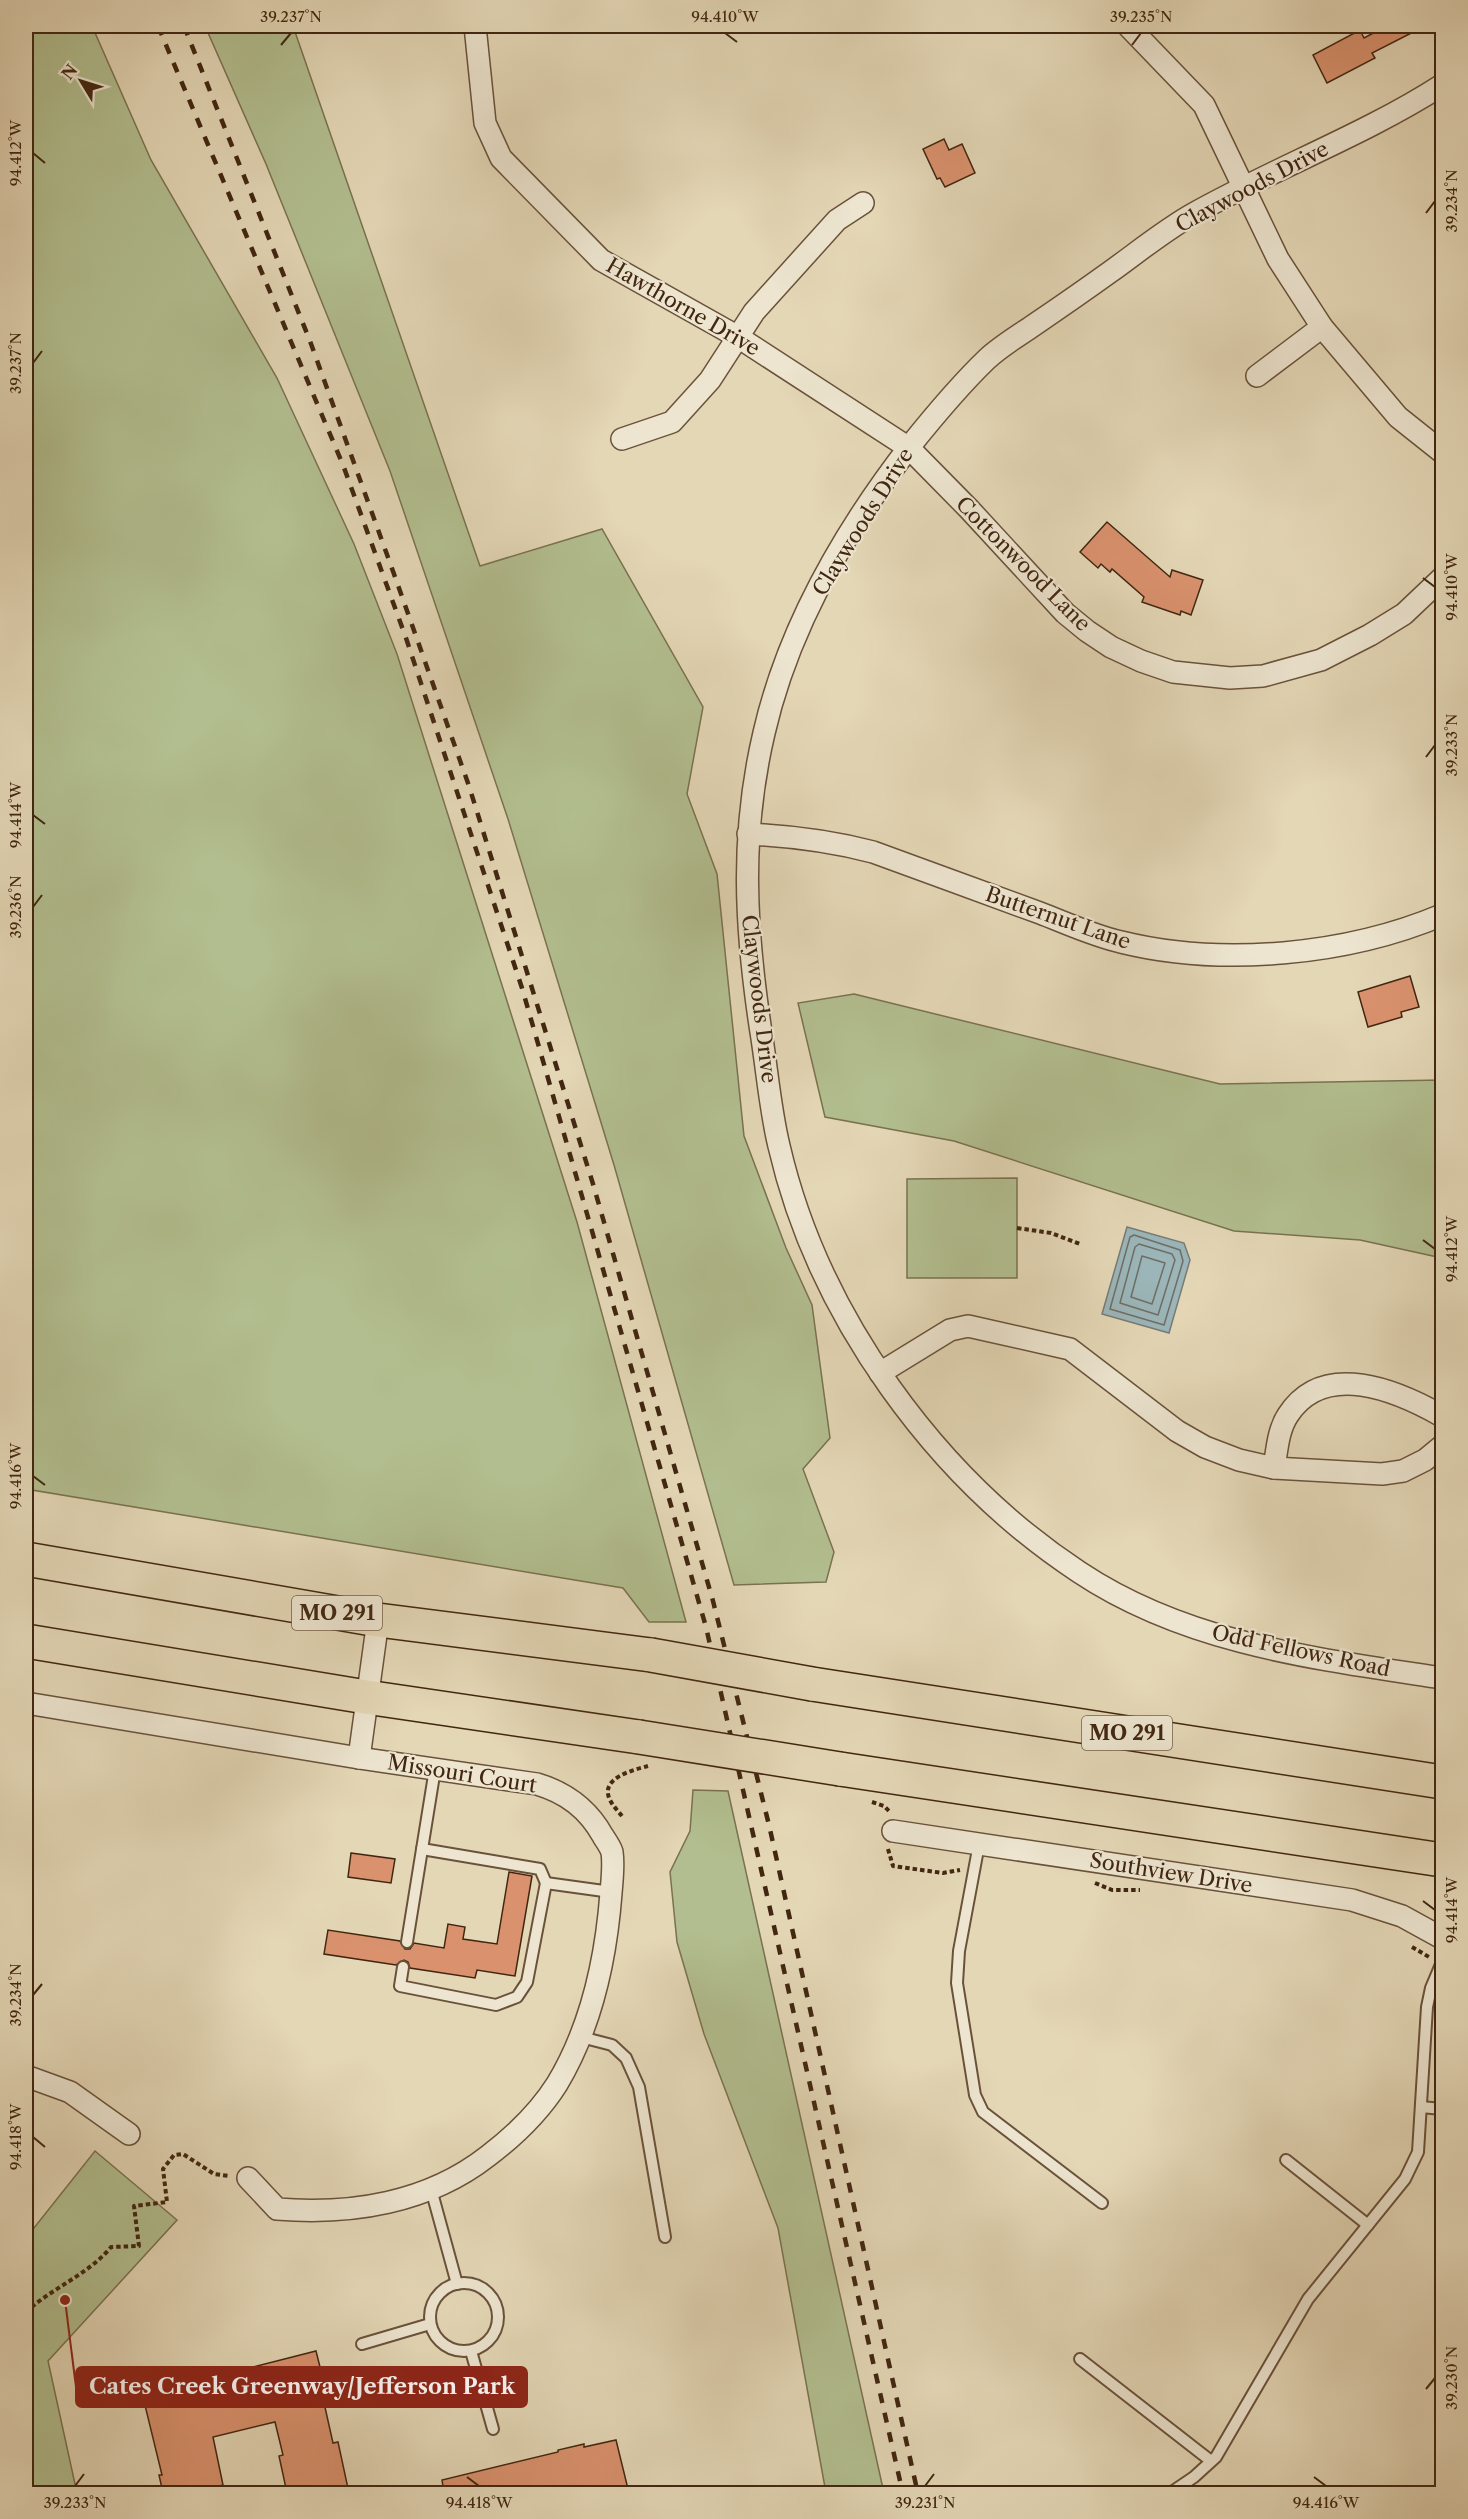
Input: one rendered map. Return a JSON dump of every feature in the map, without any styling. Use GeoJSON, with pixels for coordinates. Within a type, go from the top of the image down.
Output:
{"type":"FeatureCollection","features":[{"type":"Feature","properties":{"kind":"highway","name":"MO 291"},"geometry":{"type":"LineString","coordinates":[[26,1559],[378,1620],[651,1655],[812,1684],[1443,1782]]}},
{"type":"Feature","properties":{"kind":"highway"},"geometry":{"type":"LineString","coordinates":[[26,1641],[366,1697],[646,1751],[840,1769],[1443,1860]]}},
{"type":"Feature","properties":{"kind":"street","name":"Hawthorne Drive"},"geometry":{"type":"LineString","coordinates":[[475,26],[484,123],[501,158],[601,260],[738,337],[909,448]]}},
{"type":"Feature","properties":{"kind":"street"},"geometry":{"type":"LineString","coordinates":[[1128,26],[1204,105],[1278,259],[1323,327],[1398,417],[1443,452]]}},
{"type":"Feature","properties":{"kind":"street","name":"Claywoods Drive"},"geometry":{"type":"LineString","coordinates":[[1067,1564],[1018,1528],[962,1476],[912,1418],[868,1356],[831,1289],[801,1219],[779,1146],[757,1003],[747,918],[748,834],[756,771],[765,726],[793,640],[830,566],[877,492],[909,448],[990,356],[1193,214],[1443,85]]}},
{"type":"Feature","properties":{"kind":"street"},"geometry":{"type":"LineString","coordinates":[[622,439],[672,422],[711,381],[754,312],[837,220],[863,203]]}},
{"type":"Feature","properties":{"kind":"street"},"geometry":{"type":"LineString","coordinates":[[1257,376],[1323,327]]}},
{"type":"Feature","properties":{"kind":"street","name":"Cottonwood Lane"},"geometry":{"type":"LineString","coordinates":[[909,448],[1072,619],[1111,647],[1173,672],[1201,677],[1263,676],[1321,660],[1370,635],[1404,614],[1443,578]]}},
{"type":"Feature","properties":{"kind":"street","name":"Butternut Lane"},"geometry":{"type":"LineString","coordinates":[[748,834],[790,836],[832,842],[873,852],[1120,942],[1176,952],[1241,955],[1297,952],[1362,941],[1443,915]]}},
{"type":"Feature","properties":{"kind":"street"},"geometry":{"type":"LineString","coordinates":[[880,1373],[950,1330],[969,1326],[1070,1349],[1177,1431],[1205,1447],[1239,1460],[1274,1468],[1382,1474],[1403,1470],[1425,1460],[1443,1446]]}},
{"type":"Feature","properties":{"kind":"street"},"geometry":{"type":"LineString","coordinates":[[1274,1468],[1280,1432],[1287,1415],[1298,1402],[1313,1391],[1334,1384],[1352,1383],[1390,1392],[1420,1403],[1443,1416]]}},
{"type":"Feature","properties":{"kind":"street","name":"Odd Fellows Road"},"geometry":{"type":"LineString","coordinates":[[1067,1564],[1154,1613],[1230,1640],[1318,1659],[1443,1678]]}},
{"type":"Feature","properties":{"kind":"street","name":"Missouri Court"},"geometry":{"type":"LineString","coordinates":[[359,1758],[378,1620]]}},
{"type":"Feature","properties":{"kind":"street","name":"Missouri Court"},"geometry":{"type":"LineString","coordinates":[[26,1703],[359,1758],[537,1784],[571,1800],[587,1811],[611,1850],[609,1917],[597,1987],[569,2062],[555,2087],[519,2129],[489,2156],[466,2171],[431,2189],[390,2203],[350,2210],[315,2212],[277,2210],[248,2178]]}},
{"type":"Feature","properties":{"kind":"street","name":"Southview Drive"},"geometry":{"type":"LineString","coordinates":[[893,1831],[1352,1900],[1402,1916],[1443,1938]]}},
{"type":"Feature","properties":{"kind":"street"},"geometry":{"type":"LineString","coordinates":[[26,2076],[70,2092],[129,2134]]}},
{"type":"Feature","properties":{"kind":"lane"},"geometry":{"type":"LineString","coordinates":[[407,1942],[435,1769]]}},
{"type":"Feature","properties":{"kind":"lane"},"geometry":{"type":"LineString","coordinates":[[979,1844],[959,1951],[957,1983],[975,2095],[983,2112],[1102,2203]]}},
{"type":"Feature","properties":{"kind":"lane"},"geometry":{"type":"LineString","coordinates":[[403,1967],[400,1986],[496,2005],[517,1996],[527,1982],[546,1883],[540,1869],[422,1849]]}},
{"type":"Feature","properties":{"kind":"lane"},"geometry":{"type":"LineString","coordinates":[[546,1883],[611,1892]]}},
{"type":"Feature","properties":{"kind":"lane"},"geometry":{"type":"LineString","coordinates":[[1169,2493],[1194,2477],[1211,2461],[1308,2299],[1413,2165],[1418,2152],[1427,2007],[1442,1963]]}},
{"type":"Feature","properties":{"kind":"lane"},"geometry":{"type":"LineString","coordinates":[[580,2037],[612,2045],[626,2058],[639,2088],[665,2237]]}},
{"type":"Feature","properties":{"kind":"lane"},"geometry":{"type":"LineString","coordinates":[[1421,2107],[1443,2109]]}},
{"type":"Feature","properties":{"kind":"lane"},"geometry":{"type":"LineString","coordinates":[[1286,2160],[1368,2225]]}},
{"type":"Feature","properties":{"kind":"lane"},"geometry":{"type":"LineString","coordinates":[[431,2189],[456,2284]]}},
{"type":"Feature","properties":{"kind":"lane"},"geometry":{"type":"LineString","coordinates":[[456,2284],[471,2284],[483,2289],[492,2298],[498,2310],[497,2325],[492,2337],[483,2346],[471,2351],[457,2351],[446,2346],[436,2336],[430,2324],[435,2298],[445,2289],[456,2284]]}},
{"type":"Feature","properties":{"kind":"lane"},"geometry":{"type":"LineString","coordinates":[[362,2344],[430,2324]]}},
{"type":"Feature","properties":{"kind":"lane"},"geometry":{"type":"LineString","coordinates":[[471,2351],[494,2429]]}},
{"type":"Feature","properties":{"kind":"lane"},"geometry":{"type":"LineString","coordinates":[[1080,2359],[1211,2461]]}},
{"type":"Feature","properties":{"kind":"path"},"geometry":{"type":"LineString","coordinates":[[1017,1228],[1050,1233],[1080,1244]]}},
{"type":"Feature","properties":{"kind":"path"},"geometry":{"type":"LineString","coordinates":[[622,1816],[610,1800],[608,1791],[611,1783],[646,1751]]}},
{"type":"Feature","properties":{"kind":"path"},"geometry":{"type":"LineString","coordinates":[[867,1801],[884,1806],[891,1812],[895,1826],[888,1847],[893,1866],[943,1874],[974,1866]]}},
{"type":"Feature","properties":{"kind":"path"},"geometry":{"type":"LineString","coordinates":[[1092,1882],[1112,1890],[1147,1890]]}},
{"type":"Feature","properties":{"kind":"path"},"geometry":{"type":"LineString","coordinates":[[1405,1943],[1442,1963]]}},
{"type":"Feature","properties":{"kind":"path"},"geometry":{"type":"LineString","coordinates":[[26,2312],[48,2293],[94,2263],[111,2247],[139,2246],[134,2206],[167,2202],[163,2169],[174,2155],[183,2154],[214,2174],[248,2178]]}},
{"type":"Feature","properties":{"kind":"green space"},"geometry":{"type":"Polygon","coordinates":[[[26,26],[92,26],[151,160],[277,378],[354,544],[397,654],[577,1222],[686,1622],[649,1622],[623,1588],[26,1489],[26,26]]]}},
{"type":"Feature","properties":{"kind":"green space"},"geometry":{"type":"Polygon","coordinates":[[[205,26],[293,26],[480,566],[602,529],[703,707],[687,794],[717,874],[744,1136],[786,1248],[812,1305],[830,1438],[803,1469],[834,1552],[826,1582],[734,1585],[614,1165],[508,819],[390,471],[266,164],[205,26]]]}},
{"type":"Feature","properties":{"kind":"green space"},"geometry":{"type":"Polygon","coordinates":[[[854,994],[1220,1084],[1442,1080],[1442,1258],[1360,1240],[1234,1231],[954,1141],[825,1117],[798,1003],[854,994]]]}},
{"type":"Feature","properties":{"kind":"green space"},"geometry":{"type":"Polygon","coordinates":[[[1017,1178],[1017,1278],[907,1278],[907,1179],[1017,1178]]]}},
{"type":"Feature","properties":{"kind":"green space"},"geometry":{"type":"Polygon","coordinates":[[[693,1790],[728,1791],[884,2493],[826,2493],[778,2228],[704,2034],[677,1942],[670,1872],[690,1831],[693,1790]]]}},
{"type":"Feature","properties":{"kind":"green space"},"geometry":{"type":"Polygon","coordinates":[[[95,2151],[177,2220],[48,2361],[77,2493],[26,2493],[26,2238],[95,2151]]]}},
{"type":"Feature","properties":{"kind":"water"},"geometry":{"type":"Polygon","coordinates":[[[1127,1227],[1184,1243],[1190,1260],[1169,1333],[1102,1314],[1127,1227]]]}},
{"type":"Feature","properties":{"kind":"building"},"geometry":{"type":"Polygon","coordinates":[[[1387,26],[1425,26],[1372,53],[1375,58],[1327,83],[1313,55],[1360,30],[1364,38],[1387,26]]]}},
{"type":"Feature","properties":{"kind":"building"},"geometry":{"type":"Polygon","coordinates":[[[944,139],[949,150],[962,144],[975,173],[945,187],[940,178],[937,179],[923,149],[944,139]]]}},
{"type":"Feature","properties":{"kind":"building"},"geometry":{"type":"Polygon","coordinates":[[[1107,522],[1170,577],[1172,570],[1203,580],[1191,615],[1181,611],[1180,615],[1142,602],[1144,597],[1112,569],[1110,572],[1101,564],[1098,568],[1080,552],[1107,522]]]}},
{"type":"Feature","properties":{"kind":"building"},"geometry":{"type":"Polygon","coordinates":[[[1410,976],[1419,1007],[1401,1012],[1402,1017],[1368,1027],[1358,992],[1410,976]]]}},
{"type":"Feature","properties":{"kind":"building"},"geometry":{"type":"Polygon","coordinates":[[[351,1853],[395,1859],[391,1883],[348,1877],[351,1853]]]}},
{"type":"Feature","properties":{"kind":"building"},"geometry":{"type":"Polygon","coordinates":[[[509,1872],[532,1876],[515,1976],[477,1970],[475,1978],[410,1968],[408,1962],[404,1960],[396,1965],[324,1954],[328,1930],[400,1941],[405,1949],[410,1949],[414,1943],[444,1948],[448,1924],[465,1927],[463,1939],[497,1944],[509,1872]]]}},
{"type":"Feature","properties":{"kind":"building"},"geometry":{"type":"Polygon","coordinates":[[[316,2351],[322,2375],[318,2376],[333,2443],[338,2442],[349,2493],[287,2493],[279,2456],[283,2455],[275,2422],[213,2437],[223,2485],[219,2486],[221,2493],[163,2493],[159,2475],[162,2475],[142,2393],[201,2376],[202,2380],[316,2351]]]}},
{"type":"Feature","properties":{"kind":"building"},"geometry":{"type":"Polygon","coordinates":[[[616,2440],[629,2493],[444,2493],[442,2480],[584,2444],[584,2447],[616,2440]]]}},
{"type":"Feature","properties":{"kind":"railway"},"geometry":{"type":"LineString","coordinates":[[158,26],[343,465],[406,638],[522,988],[706,1627],[903,2494]]}},
{"type":"Feature","properties":{"kind":"railway"},"geometry":{"type":"LineString","coordinates":[[184,26],[310,341],[469,786],[593,1184],[713,1601],[769,1825],[918,2494]]}},
{"type":"Feature","properties":{"kind":"place","name":"Cates Creek Greenway/Jefferson Park"},"geometry":{"type":"Point","coordinates":[65,2300]}}]}
